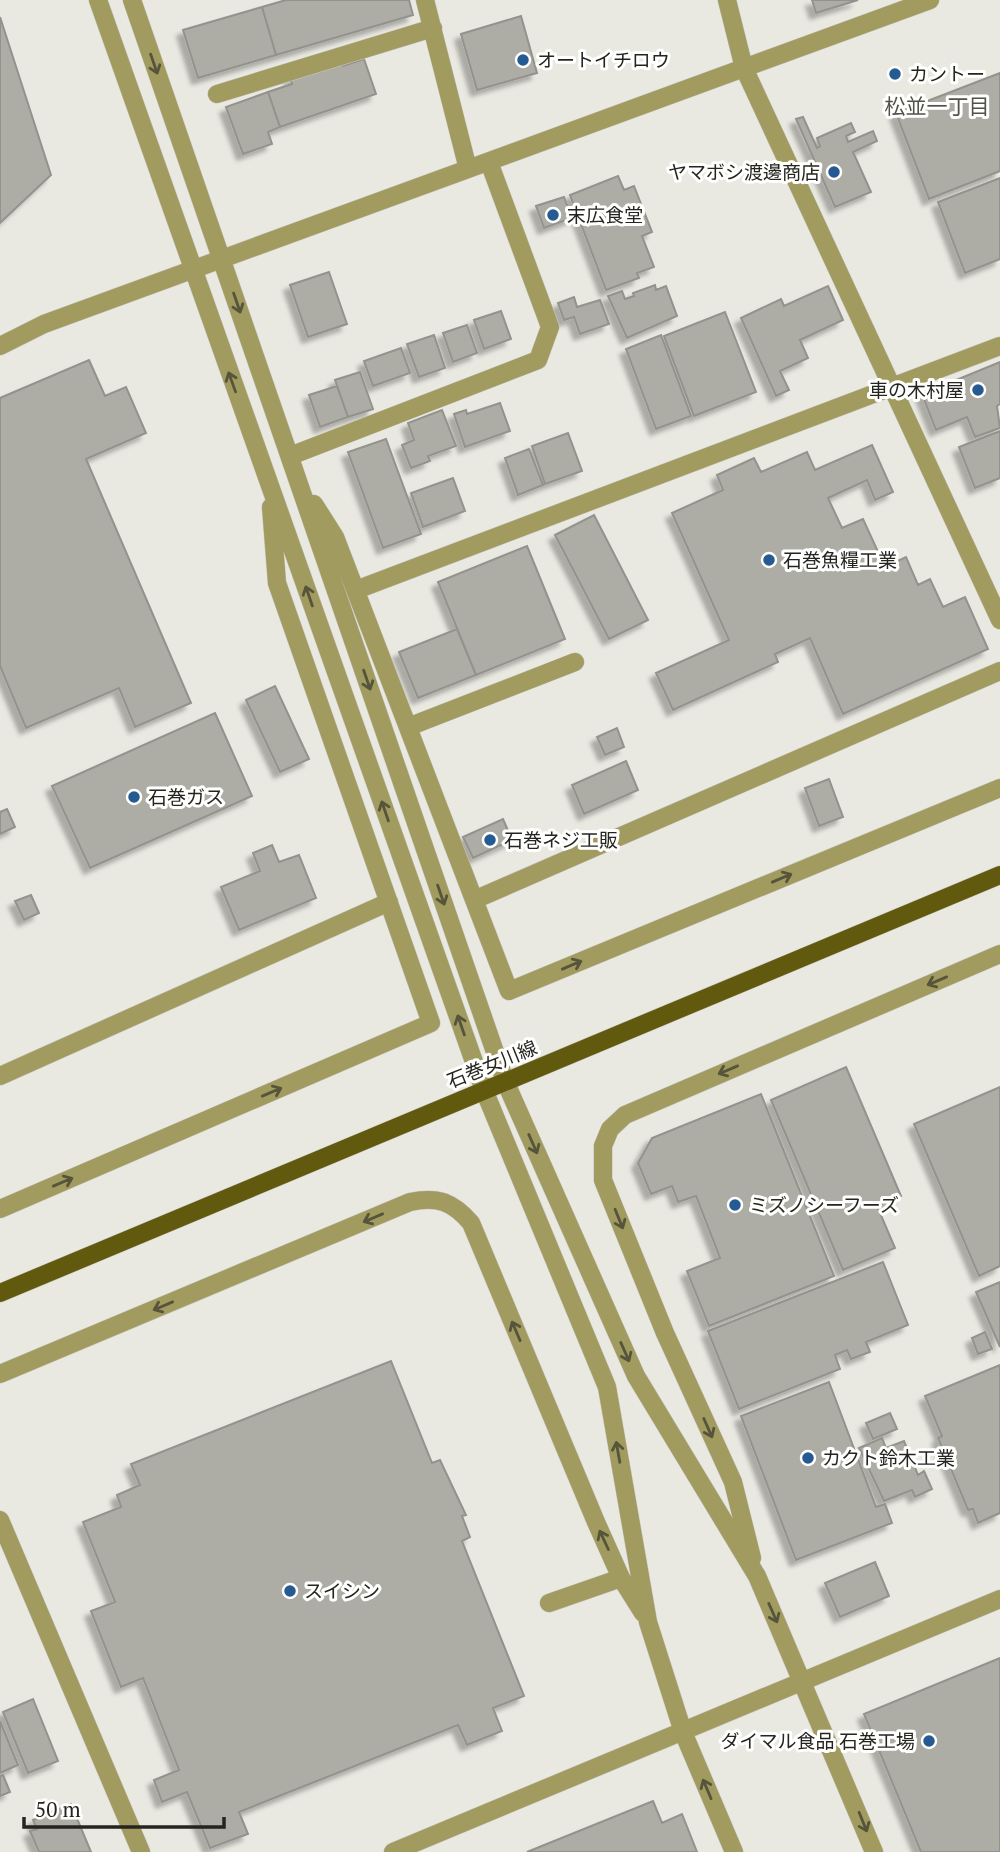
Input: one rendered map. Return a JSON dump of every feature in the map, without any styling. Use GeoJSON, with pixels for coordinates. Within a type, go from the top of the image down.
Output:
{"type":"FeatureCollection","features":[{"type":"Feature","properties":{"kind":"main road","name":"石巻女川線"},"geometry":{"type":"LineString","coordinates":[[0,1293],[1000,875]]}},
{"type":"Feature","properties":{"kind":"street"},"geometry":{"type":"LineString","coordinates":[[98,0],[484,1090],[607,1387],[649,1622],[683,1732],[734,1852]]}},
{"type":"Feature","properties":{"kind":"street"},"geometry":{"type":"LineString","coordinates":[[132,0],[505,1081],[636,1376],[757,1576],[874,1852]]}},
{"type":"Feature","properties":{"kind":"street"},"geometry":{"type":"LineString","coordinates":[[425,0],[468,169]]}},
{"type":"Feature","properties":{"kind":"street"},"geometry":{"type":"LineString","coordinates":[[727,0],[744,68],[1000,620]]}},
{"type":"Feature","properties":{"kind":"street"},"geometry":{"type":"LineString","coordinates":[[0,346],[44,324],[930,0]]}},
{"type":"Feature","properties":{"kind":"street"},"geometry":{"type":"LineString","coordinates":[[217,93],[433,29]]}},
{"type":"Feature","properties":{"kind":"street"},"geometry":{"type":"LineString","coordinates":[[290,456],[538,360],[550,327],[489,162]]}},
{"type":"Feature","properties":{"kind":"street"},"geometry":{"type":"LineString","coordinates":[[356,590],[1000,346]]}},
{"type":"Feature","properties":{"kind":"street"},"geometry":{"type":"LineString","coordinates":[[299,480],[335,537],[509,991],[1000,788]]}},
{"type":"Feature","properties":{"kind":"street"},"geometry":{"type":"LineString","coordinates":[[0,1209],[431,1023],[278,583],[269,485]]}},
{"type":"Feature","properties":{"kind":"street"},"geometry":{"type":"LineString","coordinates":[[408,727],[575,662]]}},
{"type":"Feature","properties":{"kind":"street"},"geometry":{"type":"LineString","coordinates":[[474,900],[1000,671]]}},
{"type":"Feature","properties":{"kind":"street"},"geometry":{"type":"LineString","coordinates":[[0,1076],[389,902]]}},
{"type":"Feature","properties":{"kind":"street"},"geometry":{"type":"LineString","coordinates":[[757,1576],[733,1482],[665,1333],[603,1180],[603,1146],[610,1129],[625,1115],[1000,954]]}},
{"type":"Feature","properties":{"kind":"street"},"geometry":{"type":"LineString","coordinates":[[0,1374],[410,1202],[428,1198],[446,1201],[459,1208],[471,1223],[621,1578],[649,1622]]}},
{"type":"Feature","properties":{"kind":"street"},"geometry":{"type":"LineString","coordinates":[[0,1520],[141,1852]]}},
{"type":"Feature","properties":{"kind":"street"},"geometry":{"type":"LineString","coordinates":[[549,1603],[621,1578]]}},
{"type":"Feature","properties":{"kind":"street"},"geometry":{"type":"LineString","coordinates":[[393,1852],[1000,1600]]}},
{"type":"Feature","properties":{"kind":"building"},"geometry":{"type":"Polygon","coordinates":[[[286,0],[409,0],[413,15],[276,55],[262,7],[286,0]]]}},
{"type":"Feature","properties":{"kind":"building"},"geometry":{"type":"Polygon","coordinates":[[[812,0],[858,0],[816,13],[812,0]]]}},
{"type":"Feature","properties":{"kind":"building"},"geometry":{"type":"Polygon","coordinates":[[[262,7],[276,55],[198,78],[183,30],[262,7]]]}},
{"type":"Feature","properties":{"kind":"building"},"geometry":{"type":"Polygon","coordinates":[[[521,16],[537,73],[477,90],[461,34],[521,16]]]}},
{"type":"Feature","properties":{"kind":"building"},"geometry":{"type":"Polygon","coordinates":[[[0,17],[51,175],[0,223],[0,17]]]}},
{"type":"Feature","properties":{"kind":"building"},"geometry":{"type":"Polygon","coordinates":[[[364,59],[376,94],[280,127],[268,92],[292,84],[290,78],[341,60],[343,66],[364,59]]]}},
{"type":"Feature","properties":{"kind":"building"},"geometry":{"type":"Polygon","coordinates":[[[1000,73],[1000,171],[929,199],[896,113],[1000,73]]]}},
{"type":"Feature","properties":{"kind":"building"},"geometry":{"type":"Polygon","coordinates":[[[268,92],[280,127],[268,132],[272,144],[243,154],[226,107],[268,92]]]}},
{"type":"Feature","properties":{"kind":"building"},"geometry":{"type":"Polygon","coordinates":[[[803,117],[817,148],[820,146],[817,138],[851,123],[855,132],[846,136],[848,142],[873,131],[877,141],[853,152],[871,192],[835,207],[796,119],[803,117]]]}},
{"type":"Feature","properties":{"kind":"building"},"geometry":{"type":"Polygon","coordinates":[[[618,176],[624,190],[634,186],[652,232],[642,236],[654,267],[637,273],[639,278],[606,290],[570,195],[618,176]]]}},
{"type":"Feature","properties":{"kind":"building"},"geometry":{"type":"Polygon","coordinates":[[[1000,178],[1000,259],[965,273],[938,202],[1000,178]]]}},
{"type":"Feature","properties":{"kind":"building"},"geometry":{"type":"Polygon","coordinates":[[[564,197],[572,218],[544,228],[536,206],[564,197]]]}},
{"type":"Feature","properties":{"kind":"building"},"geometry":{"type":"Polygon","coordinates":[[[329,272],[347,324],[308,337],[290,285],[329,272]]]}},
{"type":"Feature","properties":{"kind":"building"},"geometry":{"type":"Polygon","coordinates":[[[655,285],[656,290],[666,286],[677,316],[627,338],[608,296],[622,291],[625,299],[655,285]]]}},
{"type":"Feature","properties":{"kind":"building"},"geometry":{"type":"Polygon","coordinates":[[[828,286],[843,320],[800,340],[808,358],[780,371],[789,390],[776,396],[741,318],[781,299],[784,306],[828,286]]]}},
{"type":"Feature","properties":{"kind":"building"},"geometry":{"type":"Polygon","coordinates":[[[574,297],[577,307],[600,300],[609,324],[580,334],[574,317],[564,320],[558,303],[574,297]]]}},
{"type":"Feature","properties":{"kind":"building"},"geometry":{"type":"Polygon","coordinates":[[[501,311],[511,339],[484,349],[474,320],[501,311]]]}},
{"type":"Feature","properties":{"kind":"building"},"geometry":{"type":"Polygon","coordinates":[[[725,312],[756,392],[694,416],[664,336],[725,312]]]}},
{"type":"Feature","properties":{"kind":"building"},"geometry":{"type":"Polygon","coordinates":[[[467,325],[477,353],[453,362],[443,333],[467,325]]]}},
{"type":"Feature","properties":{"kind":"building"},"geometry":{"type":"Polygon","coordinates":[[[434,335],[445,368],[419,377],[407,344],[434,335]]]}},
{"type":"Feature","properties":{"kind":"building"},"geometry":{"type":"Polygon","coordinates":[[[661,335],[691,416],[656,429],[626,349],[661,335]]]}},
{"type":"Feature","properties":{"kind":"building"},"geometry":{"type":"Polygon","coordinates":[[[401,348],[410,373],[373,386],[364,361],[401,348]]]}},
{"type":"Feature","properties":{"kind":"building"},"geometry":{"type":"Polygon","coordinates":[[[89,360],[105,396],[126,387],[146,433],[86,459],[191,703],[135,727],[119,688],[26,728],[0,666],[0,398],[89,360]]]}},
{"type":"Feature","properties":{"kind":"building"},"geometry":{"type":"Polygon","coordinates":[[[1000,362],[1000,404],[997,406],[1000,428],[975,437],[967,417],[936,430],[922,394],[1000,362]]]}},
{"type":"Feature","properties":{"kind":"building"},"geometry":{"type":"Polygon","coordinates":[[[360,372],[373,409],[348,417],[335,380],[360,372]]]}},
{"type":"Feature","properties":{"kind":"building"},"geometry":{"type":"Polygon","coordinates":[[[337,386],[348,417],[320,427],[309,395],[337,386]]]}},
{"type":"Feature","properties":{"kind":"building"},"geometry":{"type":"Polygon","coordinates":[[[500,403],[510,431],[465,447],[454,414],[466,410],[467,414],[500,403]]]}},
{"type":"Feature","properties":{"kind":"building"},"geometry":{"type":"Polygon","coordinates":[[[442,410],[456,446],[428,456],[430,461],[411,468],[402,445],[414,440],[408,423],[442,410]]]}},
{"type":"Feature","properties":{"kind":"building"},"geometry":{"type":"Polygon","coordinates":[[[1000,431],[1000,478],[975,488],[959,447],[1000,431]]]}},
{"type":"Feature","properties":{"kind":"building"},"geometry":{"type":"Polygon","coordinates":[[[568,433],[582,471],[545,484],[532,446],[568,433]]]}},
{"type":"Feature","properties":{"kind":"building"},"geometry":{"type":"Polygon","coordinates":[[[386,439],[421,534],[383,548],[348,452],[386,439]]]}},
{"type":"Feature","properties":{"kind":"building"},"geometry":{"type":"Polygon","coordinates":[[[872,445],[893,492],[875,500],[867,480],[828,498],[842,528],[863,519],[885,567],[906,557],[918,585],[930,579],[943,607],[965,597],[988,649],[843,714],[810,638],[775,654],[778,662],[673,710],[656,673],[729,640],[672,513],[723,490],[717,475],[754,458],[761,472],[807,452],[815,470],[872,445]]]}},
{"type":"Feature","properties":{"kind":"building"},"geometry":{"type":"Polygon","coordinates":[[[529,449],[543,485],[518,495],[505,458],[529,449]]]}},
{"type":"Feature","properties":{"kind":"building"},"geometry":{"type":"Polygon","coordinates":[[[453,478],[465,511],[423,527],[411,493],[453,478]]]}},
{"type":"Feature","properties":{"kind":"building"},"geometry":{"type":"Polygon","coordinates":[[[594,515],[648,620],[609,639],[555,535],[594,515]]]}},
{"type":"Feature","properties":{"kind":"building"},"geometry":{"type":"Polygon","coordinates":[[[527,546],[565,639],[476,675],[438,582],[527,546]]]}},
{"type":"Feature","properties":{"kind":"building"},"geometry":{"type":"Polygon","coordinates":[[[457,629],[476,675],[418,698],[399,652],[457,629]]]}},
{"type":"Feature","properties":{"kind":"building"},"geometry":{"type":"Polygon","coordinates":[[[275,686],[309,759],[280,772],[246,700],[275,686]]]}},
{"type":"Feature","properties":{"kind":"building"},"geometry":{"type":"Polygon","coordinates":[[[215,713],[252,796],[90,868],[52,786],[215,713]]]}},
{"type":"Feature","properties":{"kind":"building"},"geometry":{"type":"Polygon","coordinates":[[[617,728],[624,747],[605,755],[597,737],[617,728]]]}},
{"type":"Feature","properties":{"kind":"building"},"geometry":{"type":"Polygon","coordinates":[[[626,761],[638,790],[584,814],[572,785],[626,761]]]}},
{"type":"Feature","properties":{"kind":"building"},"geometry":{"type":"Polygon","coordinates":[[[829,779],[843,817],[819,826],[805,788],[829,779]]]}},
{"type":"Feature","properties":{"kind":"building"},"geometry":{"type":"Polygon","coordinates":[[[7,809],[15,827],[0,834],[0,812],[7,809]]]}},
{"type":"Feature","properties":{"kind":"building"},"geometry":{"type":"Polygon","coordinates":[[[503,819],[512,840],[473,858],[463,837],[503,819]]]}},
{"type":"Feature","properties":{"kind":"building"},"geometry":{"type":"Polygon","coordinates":[[[272,845],[279,862],[299,855],[316,898],[239,930],[221,887],[260,871],[253,853],[272,845]]]}},
{"type":"Feature","properties":{"kind":"building"},"geometry":{"type":"Polygon","coordinates":[[[31,895],[39,913],[24,920],[15,901],[31,895]]]}},
{"type":"Feature","properties":{"kind":"building"},"geometry":{"type":"Polygon","coordinates":[[[846,1067],[901,1196],[877,1206],[895,1248],[843,1270],[771,1100],[846,1067]]]}},
{"type":"Feature","properties":{"kind":"building"},"geometry":{"type":"Polygon","coordinates":[[[1000,1087],[1000,1266],[979,1276],[914,1124],[1000,1087]]]}},
{"type":"Feature","properties":{"kind":"building"},"geometry":{"type":"Polygon","coordinates":[[[761,1094],[834,1276],[709,1326],[687,1271],[720,1258],[696,1196],[678,1202],[672,1186],[651,1194],[638,1163],[652,1138],[761,1094]]]}},
{"type":"Feature","properties":{"kind":"building"},"geometry":{"type":"Polygon","coordinates":[[[883,1262],[908,1325],[866,1342],[870,1352],[851,1359],[847,1350],[835,1355],[840,1369],[739,1409],[708,1331],[883,1262]]]}},
{"type":"Feature","properties":{"kind":"building"},"geometry":{"type":"Polygon","coordinates":[[[1000,1282],[1000,1347],[976,1292],[1000,1282]]]}},
{"type":"Feature","properties":{"kind":"building"},"geometry":{"type":"Polygon","coordinates":[[[985,1332],[992,1349],[978,1354],[972,1338],[985,1332]]]}},
{"type":"Feature","properties":{"kind":"building"},"geometry":{"type":"Polygon","coordinates":[[[391,1361],[432,1463],[440,1460],[466,1515],[462,1516],[470,1537],[462,1541],[524,1696],[493,1708],[502,1731],[467,1745],[458,1725],[239,1812],[248,1834],[210,1848],[187,1792],[162,1802],[154,1780],[179,1770],[143,1678],[121,1687],[91,1611],[115,1602],[83,1522],[121,1507],[117,1495],[140,1485],[131,1464],[391,1361]]]}},
{"type":"Feature","properties":{"kind":"building"},"geometry":{"type":"Polygon","coordinates":[[[1000,1365],[1000,1513],[978,1523],[973,1509],[968,1510],[938,1438],[942,1436],[925,1396],[1000,1365]]]}},
{"type":"Feature","properties":{"kind":"building"},"geometry":{"type":"Polygon","coordinates":[[[829,1382],[876,1507],[885,1504],[892,1523],[796,1560],[741,1416],[829,1382]]]}},
{"type":"Feature","properties":{"kind":"building"},"geometry":{"type":"Polygon","coordinates":[[[890,1413],[897,1429],[873,1439],[866,1423],[890,1413]]]}},
{"type":"Feature","properties":{"kind":"building"},"geometry":{"type":"Polygon","coordinates":[[[882,1438],[886,1448],[904,1441],[918,1475],[924,1471],[932,1489],[915,1497],[912,1490],[884,1501],[859,1448],[882,1438]]]}},
{"type":"Feature","properties":{"kind":"building"},"geometry":{"type":"Polygon","coordinates":[[[875,1562],[889,1596],[840,1617],[825,1583],[875,1562]]]}},
{"type":"Feature","properties":{"kind":"building"},"geometry":{"type":"Polygon","coordinates":[[[1000,1658],[1000,1852],[921,1852],[864,1714],[1000,1658]]]}},
{"type":"Feature","properties":{"kind":"building"},"geometry":{"type":"Polygon","coordinates":[[[33,1699],[58,1761],[28,1773],[3,1712],[33,1699]]]}},
{"type":"Feature","properties":{"kind":"building"},"geometry":{"type":"Polygon","coordinates":[[[0,1721],[18,1765],[0,1773],[0,1721]]]}},
{"type":"Feature","properties":{"kind":"building"},"geometry":{"type":"Polygon","coordinates":[[[3,1775],[10,1792],[0,1796],[0,1776],[3,1775]]]}},
{"type":"Feature","properties":{"kind":"building"},"geometry":{"type":"Polygon","coordinates":[[[653,1801],[662,1823],[682,1814],[697,1852],[527,1852],[653,1801]]]}},
{"type":"Feature","properties":{"kind":"building"},"geometry":{"type":"Polygon","coordinates":[[[71,1804],[91,1852],[39,1852],[30,1831],[37,1829],[33,1820],[71,1804]]]}},
{"type":"Feature","properties":{"kind":"place","name":"オートイチロウ"},"geometry":{"type":"Point","coordinates":[523,60]}},
{"type":"Feature","properties":{"kind":"place","name":"カントー"},"geometry":{"type":"Point","coordinates":[895,74]}},
{"type":"Feature","properties":{"kind":"place","name":"ヤマボシ渡邊商店"},"geometry":{"type":"Point","coordinates":[834,172]}},
{"type":"Feature","properties":{"kind":"place","name":"末広食堂"},"geometry":{"type":"Point","coordinates":[553,215]}},
{"type":"Feature","properties":{"kind":"place","name":"車の木村屋"},"geometry":{"type":"Point","coordinates":[978,390]}},
{"type":"Feature","properties":{"kind":"place","name":"石巻魚糧工業"},"geometry":{"type":"Point","coordinates":[769,560]}},
{"type":"Feature","properties":{"kind":"place","name":"石巻ガス"},"geometry":{"type":"Point","coordinates":[134,797]}},
{"type":"Feature","properties":{"kind":"place","name":"石巻ネジ工販"},"geometry":{"type":"Point","coordinates":[490,840]}},
{"type":"Feature","properties":{"kind":"place","name":"ミズノシーフーズ"},"geometry":{"type":"Point","coordinates":[735,1205]}},
{"type":"Feature","properties":{"kind":"place","name":"カクト鈴木工業"},"geometry":{"type":"Point","coordinates":[808,1458]}},
{"type":"Feature","properties":{"kind":"place","name":"スイシン"},"geometry":{"type":"Point","coordinates":[290,1591]}},
{"type":"Feature","properties":{"kind":"place","name":"ダイマル食品 石巻工場"},"geometry":{"type":"Point","coordinates":[929,1741]}},
{"type":"Feature","properties":{"kind":"district","name":"松並一丁目"},"geometry":{"type":"Point","coordinates":[937,107]}}]}
